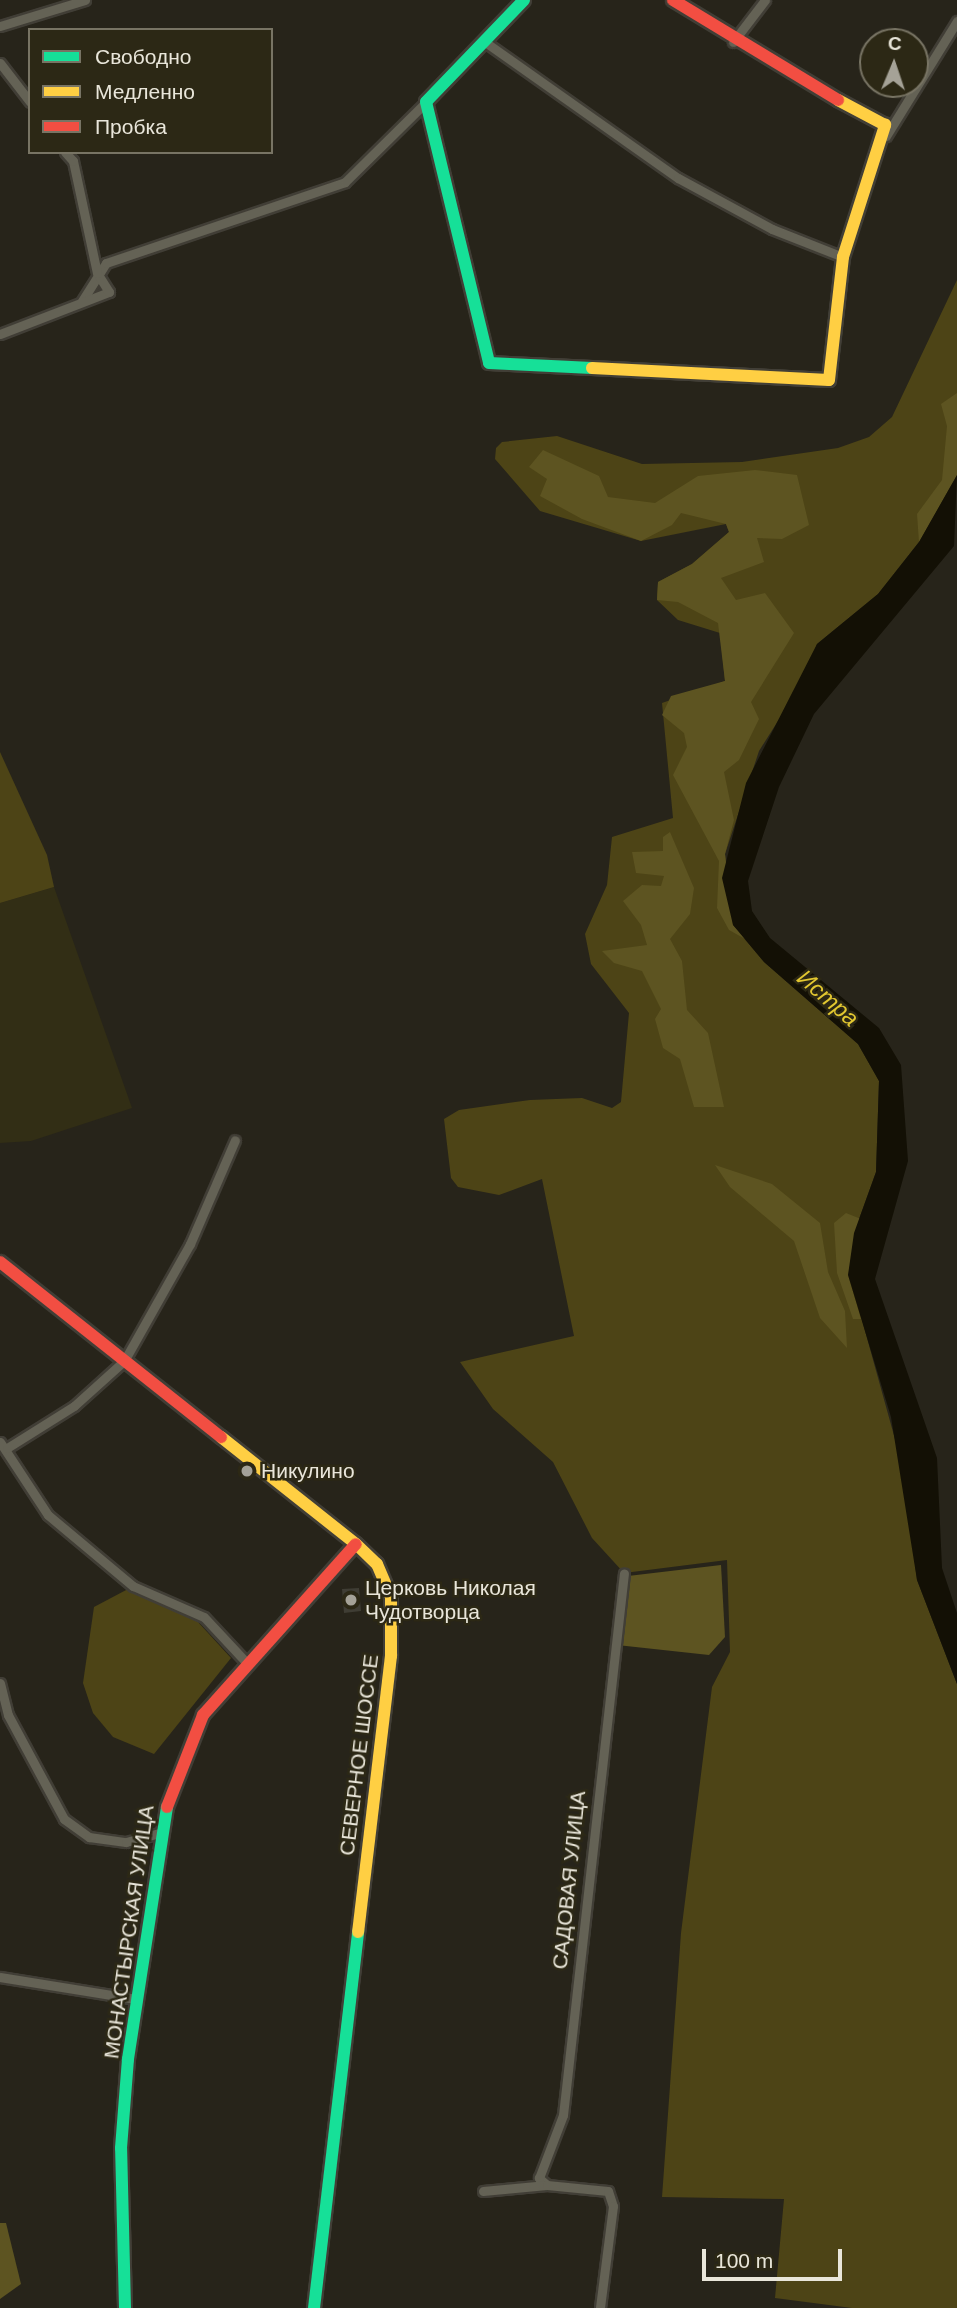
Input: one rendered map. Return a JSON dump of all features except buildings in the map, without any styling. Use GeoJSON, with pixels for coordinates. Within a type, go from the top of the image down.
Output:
{"type":"FeatureCollection","features":[{"type":"Feature","properties":{"kind":"street"},"geometry":{"type":"LineString","coordinates":[[0,26],[85,0]]}},
{"type":"Feature","properties":{"kind":"street"},"geometry":{"type":"LineString","coordinates":[[82,301],[97,273],[106,263],[262,206],[331,189],[426,102],[524,0]]}},
{"type":"Feature","properties":{"kind":"street"},"geometry":{"type":"LineString","coordinates":[[673,0],[733,42],[877,117],[886,136]]}},
{"type":"Feature","properties":{"kind":"street"},"geometry":{"type":"LineString","coordinates":[[733,42],[765,0]]}},
{"type":"Feature","properties":{"kind":"street"},"geometry":{"type":"LineString","coordinates":[[426,102],[489,363],[819,384],[831,372],[843,257],[886,136],[957,21]]}},
{"type":"Feature","properties":{"kind":"street"},"geometry":{"type":"LineString","coordinates":[[485,42],[678,178],[772,229],[843,257]]}},
{"type":"Feature","properties":{"kind":"street"},"geometry":{"type":"LineString","coordinates":[[0,63],[28,99]]}},
{"type":"Feature","properties":{"kind":"street"},"geometry":{"type":"LineString","coordinates":[[0,334],[109,292],[97,273],[73,161],[67,154]]}},
{"type":"Feature","properties":{"kind":"street"},"geometry":{"type":"LineString","coordinates":[[235,1140],[190,1244],[124,1361],[74,1406],[4,1445],[48,1515],[133,1586],[204,1617],[246,1662]]}},
{"type":"Feature","properties":{"kind":"street","name":"СЕВЕРНОЕ ШОССЕ"},"geometry":{"type":"LineString","coordinates":[[0,1262],[356,1544],[377,1564],[391,1597],[391,1656],[314,2308]]}},
{"type":"Feature","properties":{"kind":"street","name":"МОНАСТЫРСКАЯ УЛИЦА"},"geometry":{"type":"LineString","coordinates":[[125,2308],[121,2148],[136,1999],[160,1833],[170,1787],[203,1715],[246,1662],[356,1544]]}},
{"type":"Feature","properties":{"kind":"street","name":"САДОВАЯ УЛИЦА"},"geometry":{"type":"LineString","coordinates":[[547,2185],[539,2178],[540,2168],[563,2115],[624,1573]]}},
{"type":"Feature","properties":{"kind":"street"},"geometry":{"type":"LineString","coordinates":[[0,1683],[8,1716],[64,1819],[89,1837],[126,1842],[160,1833]]}},
{"type":"Feature","properties":{"kind":"street"},"geometry":{"type":"LineString","coordinates":[[0,1977],[136,1999]]}},
{"type":"Feature","properties":{"kind":"street"},"geometry":{"type":"LineString","coordinates":[[483,2191],[547,2185],[608,2191],[612,2206],[600,2308]]}},
{"type":"Feature","properties":{"kind":"shaded area"},"geometry":{"type":"Polygon","coordinates":[[[957,280],[957,475],[919,542],[878,594],[817,644],[804,680],[759,751],[725,854],[733,925],[764,962],[858,1044],[879,1081],[876,1172],[854,1233],[857,1302],[903,1468],[917,1580],[957,1684],[957,2308],[852,2308],[775,2298],[784,2199],[662,2197],[681,1933],[712,1687],[730,1652],[727,1560],[624,1573],[592,1538],[553,1462],[493,1409],[460,1362],[574,1336],[542,1179],[499,1195],[458,1187],[451,1178],[444,1119],[459,1110],[530,1100],[582,1098],[612,1108],[621,1102],[629,1013],[591,964],[585,934],[607,885],[612,837],[673,818],[662,703],[725,681],[720,633],[678,620],[657,600],[658,582],[692,564],[729,532],[726,524],[641,541],[540,511],[495,459],[496,448],[502,442],[557,436],[642,464],[742,462],[838,448],[869,437],[892,417],[957,280]]]}},
{"type":"Feature","properties":{"kind":"shaded area"},"geometry":{"type":"Polygon","coordinates":[[[957,393],[957,475],[919,542],[917,514],[942,480],[947,426],[941,404],[957,393]]]}},
{"type":"Feature","properties":{"kind":"shaded area"},"geometry":{"type":"Polygon","coordinates":[[[543,450],[599,476],[608,497],[655,503],[698,476],[755,470],[797,475],[809,525],[782,539],[757,538],[764,562],[721,578],[736,600],[765,593],[794,633],[751,702],[759,719],[739,760],[724,772],[734,820],[725,854],[733,925],[747,940],[729,930],[717,908],[719,861],[673,775],[687,747],[684,733],[662,715],[671,696],[725,681],[718,623],[678,602],[657,600],[658,582],[692,564],[729,532],[726,524],[681,513],[672,525],[641,541],[582,519],[540,496],[547,479],[529,467],[543,450]]]}},
{"type":"Feature","properties":{"kind":"shaded area"},"geometry":{"type":"Polygon","coordinates":[[[0,752],[47,855],[54,887],[0,903],[0,752]]]}},
{"type":"Feature","properties":{"kind":"shaded area"},"geometry":{"type":"Polygon","coordinates":[[[670,832],[694,888],[690,914],[670,939],[682,961],[687,1010],[708,1033],[724,1107],[694,1107],[680,1059],[663,1048],[655,1019],[661,1009],[642,971],[614,963],[602,951],[647,945],[641,925],[623,901],[642,885],[661,886],[664,876],[636,873],[632,852],[663,851],[663,837],[670,832]]]}},
{"type":"Feature","properties":{"kind":"shaded area"},"geometry":{"type":"Polygon","coordinates":[[[54,887],[132,1108],[31,1141],[0,1143],[0,903],[54,887]]]}},
{"type":"Feature","properties":{"kind":"shaded area"},"geometry":{"type":"Polygon","coordinates":[[[715,1165],[772,1184],[820,1223],[828,1272],[845,1311],[847,1348],[820,1318],[794,1241],[730,1187],[715,1165]]]}},
{"type":"Feature","properties":{"kind":"shaded area"},"geometry":{"type":"Polygon","coordinates":[[[846,1213],[861,1219],[848,1275],[861,1319],[853,1319],[837,1273],[834,1223],[846,1213]]]}},
{"type":"Feature","properties":{"kind":"shaded area"},"geometry":{"type":"Polygon","coordinates":[[[721,1565],[725,1637],[709,1655],[617,1645],[628,1576],[721,1565]]]}},
{"type":"Feature","properties":{"kind":"shaded area"},"geometry":{"type":"Polygon","coordinates":[[[128,1589],[198,1622],[231,1658],[154,1754],[113,1737],[93,1713],[83,1683],[94,1607],[128,1589]]]}},
{"type":"Feature","properties":{"kind":"shaded area"},"geometry":{"type":"Polygon","coordinates":[[[0,2223],[6,2223],[21,2284],[0,2299],[0,2223]]]}},
{"type":"Feature","properties":{"kind":"water","name":"Истра"},"geometry":{"type":"Polygon","coordinates":[[[957,475],[954,546],[814,714],[779,787],[748,881],[752,911],[770,938],[879,1028],[901,1065],[908,1161],[875,1279],[937,1458],[942,1568],[957,1613],[957,1684],[917,1580],[891,1417],[848,1275],[854,1233],[876,1172],[879,1081],[858,1044],[764,962],[733,925],[722,878],[746,783],[817,644],[878,594],[919,542],[957,475]]]}},
{"type":"Feature","properties":{"kind":"traffic: fast"},"geometry":{"type":"LineString","coordinates":[[524,0],[426,102],[489,363],[592,368]]}},
{"type":"Feature","properties":{"kind":"traffic: fast"},"geometry":{"type":"LineString","coordinates":[[125,2308],[121,2148],[128,2059],[167,1807]]}},
{"type":"Feature","properties":{"kind":"traffic: fast"},"geometry":{"type":"LineString","coordinates":[[314,2308],[358,1932]]}},
{"type":"Feature","properties":{"kind":"traffic: slow"},"geometry":{"type":"LineString","coordinates":[[592,368],[829,380],[843,257],[885,125],[838,100]]}},
{"type":"Feature","properties":{"kind":"traffic: slow"},"geometry":{"type":"LineString","coordinates":[[221,1437],[356,1544],[377,1564],[391,1597],[391,1656],[358,1932]]}},
{"type":"Feature","properties":{"kind":"traffic: jam"},"geometry":{"type":"LineString","coordinates":[[673,0],[838,100]]}},
{"type":"Feature","properties":{"kind":"traffic: jam"},"geometry":{"type":"LineString","coordinates":[[0,1262],[221,1437]]}},
{"type":"Feature","properties":{"kind":"traffic: jam"},"geometry":{"type":"LineString","coordinates":[[167,1807],[203,1715],[356,1544]]}},
{"type":"Feature","properties":{"kind":"place","name":"Никулино"},"geometry":{"type":"Point","coordinates":[247,1471]}},
{"type":"Feature","properties":{"kind":"place","name":"Церковь Николая Чудотворца"},"geometry":{"type":"Point","coordinates":[351,1600]}}]}
